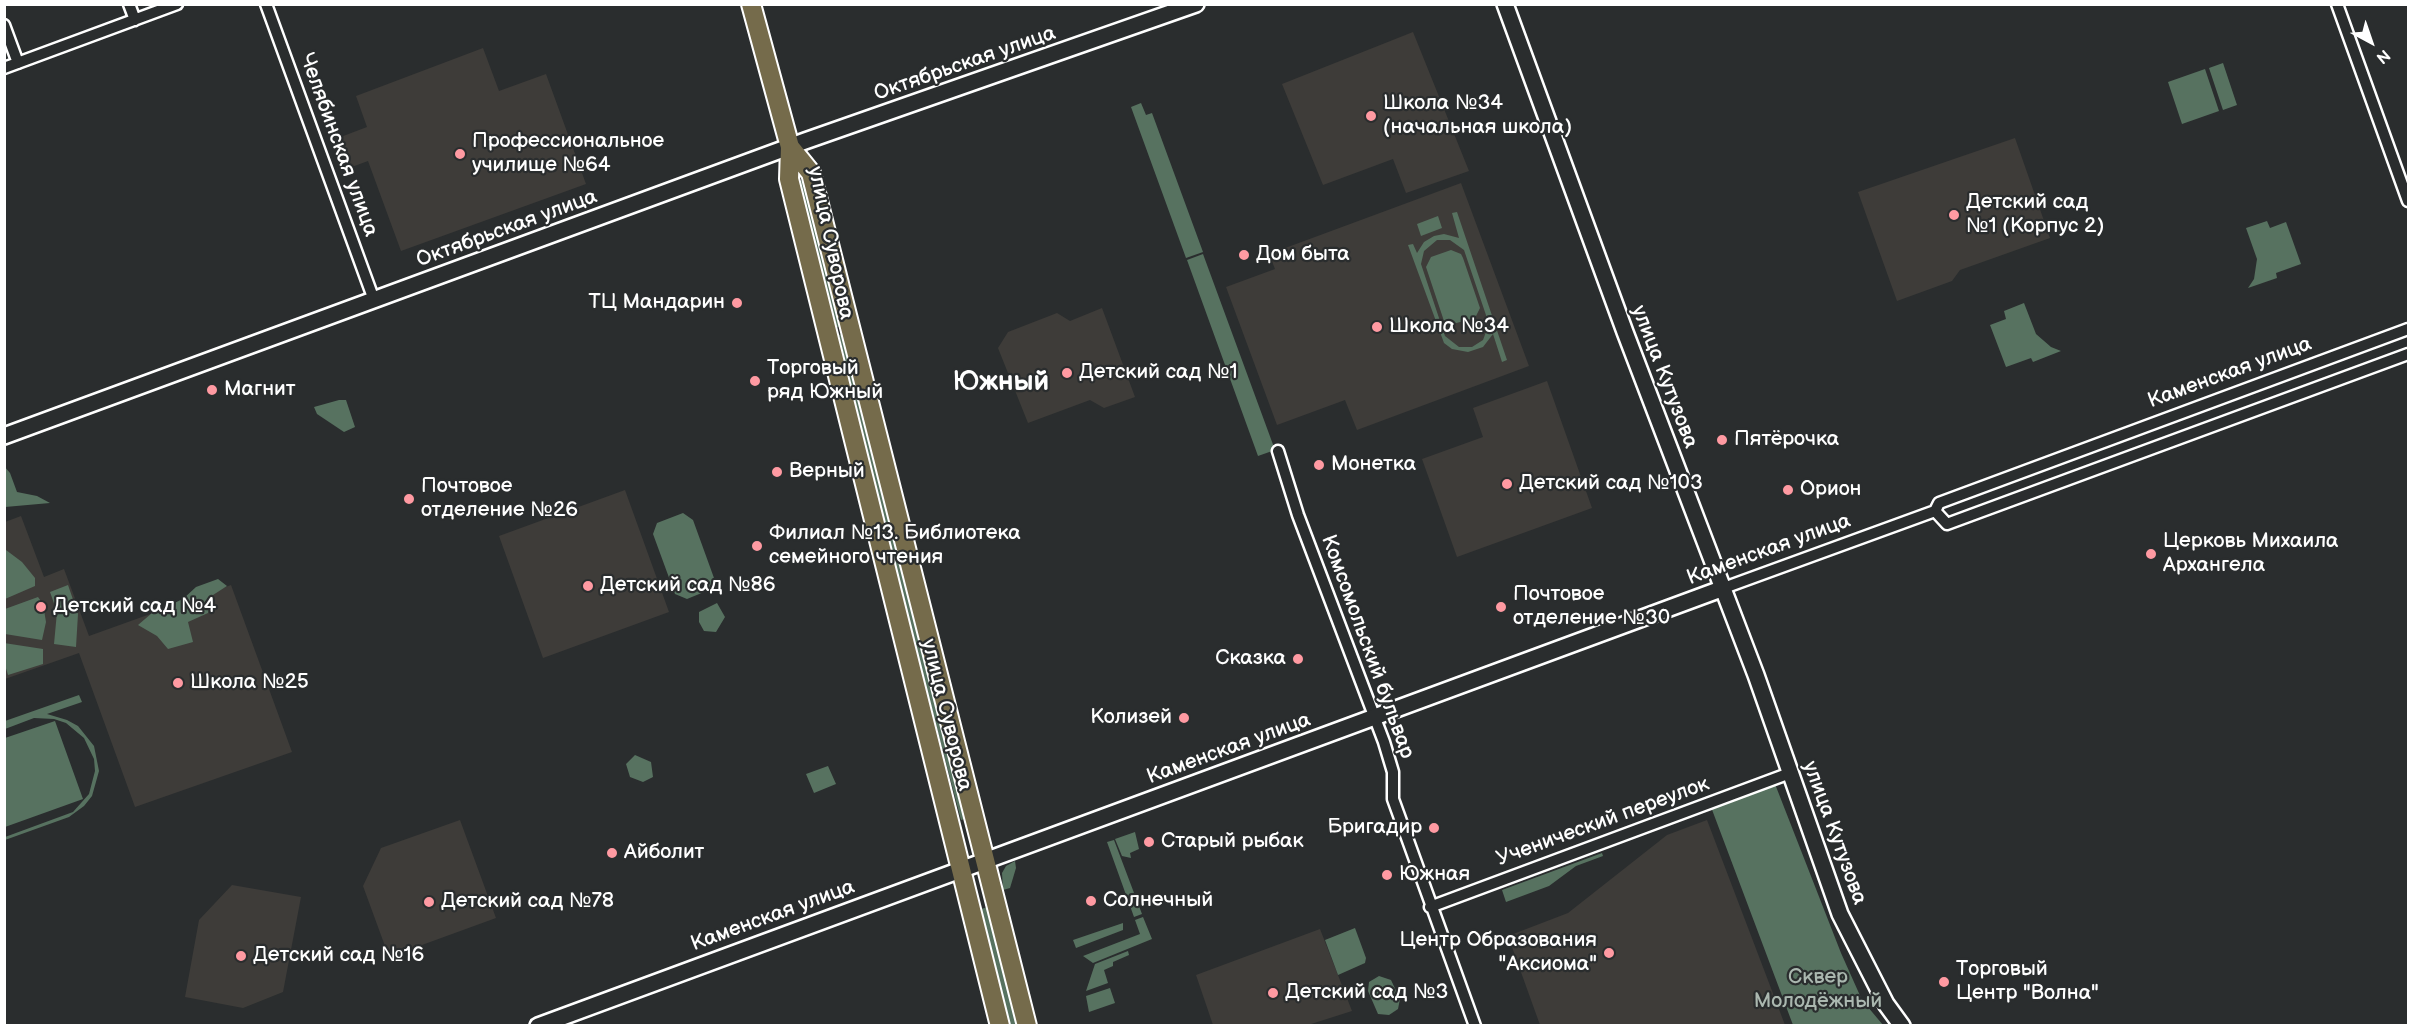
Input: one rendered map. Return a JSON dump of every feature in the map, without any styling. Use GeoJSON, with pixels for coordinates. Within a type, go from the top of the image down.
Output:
{"type":"FeatureCollection","features":[{"type":"Feature","properties":{"kind":"main road"},"geometry":{"type":"LineString","coordinates":[[751,4],[790,147]]}},
{"type":"Feature","properties":{"kind":"main road","name":"улица Суворова"},"geometry":{"type":"LineString","coordinates":[[790,147],[812,173],[1027,1026]]}},
{"type":"Feature","properties":{"kind":"main road","name":"улица Суворова"},"geometry":{"type":"LineString","coordinates":[[790,147],[789,179],[1000,1026]]}},
{"type":"Feature","properties":{"kind":"street"},"geometry":{"type":"LineString","coordinates":[[129,4],[135,20]]}},
{"type":"Feature","properties":{"kind":"street"},"geometry":{"type":"LineString","coordinates":[[4,68],[177,4]]}},
{"type":"Feature","properties":{"kind":"street","name":"Челябинская улица"},"geometry":{"type":"LineString","coordinates":[[266,4],[374,300]]}},
{"type":"Feature","properties":{"kind":"street","name":"Октябрьская улица"},"geometry":{"type":"LineString","coordinates":[[4,436],[790,147],[1196,4]]}},
{"type":"Feature","properties":{"kind":"street","name":"улица Кутузова"},"geometry":{"type":"LineString","coordinates":[[1505,4],[1721,589],[1756,675],[1840,914],[1886,1004],[1902,1026]]}},
{"type":"Feature","properties":{"kind":"street"},"geometry":{"type":"LineString","coordinates":[[2337,4],[2409,201]]}},
{"type":"Feature","properties":{"kind":"street"},"geometry":{"type":"LineString","coordinates":[[4,25],[18,63]]}},
{"type":"Feature","properties":{"kind":"street","name":"Каменская улица"},"geometry":{"type":"LineString","coordinates":[[537,1026],[1935,511],[1939,503],[2409,329]]}},
{"type":"Feature","properties":{"kind":"street","name":"Каменская улица"},"geometry":{"type":"LineString","coordinates":[[1935,511],[1947,524],[2409,354]]}},
{"type":"Feature","properties":{"kind":"street","name":"Комсомольский бульвар"},"geometry":{"type":"LineString","coordinates":[[1278,451],[1298,515],[1394,772],[1393,799],[1430,907],[1475,1026]]}},
{"type":"Feature","properties":{"kind":"street","name":"Ученический переулок"},"geometry":{"type":"LineString","coordinates":[[1430,907],[1790,773]]}},
{"type":"Feature","properties":{"kind":"shaded area","name":"Школа №34 (начальная школа)"},"geometry":{"type":"Polygon","coordinates":[[[1413,32],[1469,171],[1406,193],[1393,159],[1323,185],[1282,84],[1413,32]]]}},
{"type":"Feature","properties":{"kind":"shaded area","name":"Профессиональное училище №64"},"geometry":{"type":"Polygon","coordinates":[[[483,48],[499,91],[546,74],[586,184],[401,251],[368,161],[349,168],[338,138],[367,127],[356,96],[483,48]]]}},
{"type":"Feature","properties":{"kind":"shaded area","name":"Детский сад №1 (Корпус 2)"},"geometry":{"type":"Polygon","coordinates":[[[2015,138],[2050,238],[1960,270],[1952,281],[1897,301],[1858,192],[2015,138]]]}},
{"type":"Feature","properties":{"kind":"shaded area","name":"Школа №34"},"geometry":{"type":"Polygon","coordinates":[[[1461,183],[1529,366],[1357,430],[1345,400],[1277,425],[1226,287],[1275,269],[1269,254],[1461,183]]]}},
{"type":"Feature","properties":{"kind":"shaded area","name":"Детский сад №1"},"geometry":{"type":"Polygon","coordinates":[[[1102,308],[1135,397],[1104,408],[1090,400],[1028,423],[998,348],[1008,332],[1057,313],[1070,321],[1102,308]]]}},
{"type":"Feature","properties":{"kind":"shaded area","name":"Детский сад №103"},"geometry":{"type":"Polygon","coordinates":[[[1547,381],[1592,508],[1457,557],[1422,459],[1483,437],[1473,408],[1547,381]]]}},
{"type":"Feature","properties":{"kind":"shaded area","name":"Детский сад №86"},"geometry":{"type":"Polygon","coordinates":[[[625,490],[669,612],[543,658],[499,536],[625,490]]]}},
{"type":"Feature","properties":{"kind":"shaded area","name":"Школа №25"},"geometry":{"type":"Polygon","coordinates":[[[21,516],[44,577],[64,569],[89,636],[231,585],[292,752],[135,807],[79,653],[5,679],[5,522],[21,516]]]}},
{"type":"Feature","properties":{"kind":"shaded area","name":"Детский сад №78"},"geometry":{"type":"Polygon","coordinates":[[[460,820],[496,918],[389,957],[363,886],[381,848],[460,820]]]}},
{"type":"Feature","properties":{"kind":"shaded area"},"geometry":{"type":"Polygon","coordinates":[[[1707,820],[1785,1025],[1540,1025],[1508,936],[1568,913],[1667,835],[1707,820]]]}},
{"type":"Feature","properties":{"kind":"shaded area","name":"Детский сад №16"},"geometry":{"type":"Polygon","coordinates":[[[232,885],[301,897],[283,992],[243,1008],[185,997],[199,920],[232,885]]]}},
{"type":"Feature","properties":{"kind":"shaded area","name":"Детский сад №3"},"geometry":{"type":"Polygon","coordinates":[[[1320,929],[1352,1011],[1308,1025],[1213,1025],[1196,975],[1320,929]]]}},
{"type":"Feature","properties":{"kind":"green space"},"geometry":{"type":"Polygon","coordinates":[[[2223,63],[2237,105],[2223,110],[2209,68],[2223,63]]]}},
{"type":"Feature","properties":{"kind":"green space"},"geometry":{"type":"Polygon","coordinates":[[[2205,69],[2219,111],[2182,124],[2168,82],[2205,69]]]}},
{"type":"Feature","properties":{"kind":"green space"},"geometry":{"type":"Polygon","coordinates":[[[1141,103],[1146,115],[1152,113],[1203,252],[1186,258],[1131,107],[1141,103]]]}},
{"type":"Feature","properties":{"kind":"green space"},"geometry":{"type":"Polygon","coordinates":[[[807,180],[844,325],[835,328],[798,181],[807,180]]]}},
{"type":"Feature","properties":{"kind":"green space"},"geometry":{"type":"Polygon","coordinates":[[[1457,212],[1507,360],[1502,362],[1493,334],[1483,347],[1468,352],[1452,349],[1444,343],[1408,245],[1413,244],[1417,253],[1424,242],[1434,236],[1444,234],[1459,238],[1452,213],[1457,212]],[[1437,240],[1424,251],[1421,264],[1445,336],[1459,347],[1472,347],[1483,340],[1489,324],[1464,250],[1450,240],[1437,240]]]}},
{"type":"Feature","properties":{"kind":"green space"},"geometry":{"type":"Polygon","coordinates":[[[1438,216],[1442,228],[1421,236],[1417,224],[1438,216]]]}},
{"type":"Feature","properties":{"kind":"green space"},"geometry":{"type":"Polygon","coordinates":[[[2267,221],[2270,228],[2286,222],[2301,264],[2276,273],[2277,278],[2248,288],[2254,279],[2257,259],[2246,228],[2267,221]]]}},
{"type":"Feature","properties":{"kind":"green space"},"geometry":{"type":"Polygon","coordinates":[[[1451,250],[1461,254],[1463,258],[1480,308],[1475,318],[1449,325],[1444,321],[1426,267],[1431,257],[1451,250]]]}},
{"type":"Feature","properties":{"kind":"green space"},"geometry":{"type":"Polygon","coordinates":[[[1203,254],[1275,450],[1258,456],[1187,260],[1203,254]]]}},
{"type":"Feature","properties":{"kind":"green space"},"geometry":{"type":"Polygon","coordinates":[[[2024,303],[2036,334],[2051,347],[2061,351],[2033,362],[2031,358],[2006,367],[1990,325],[2006,319],[2004,311],[2024,303]]]}},
{"type":"Feature","properties":{"kind":"green space"},"geometry":{"type":"Polygon","coordinates":[[[846,332],[968,818],[961,820],[909,622],[839,335],[846,332]]]}},
{"type":"Feature","properties":{"kind":"green space"},"geometry":{"type":"Polygon","coordinates":[[[346,400],[355,427],[344,432],[317,414],[314,407],[346,400]]]}},
{"type":"Feature","properties":{"kind":"green space"},"geometry":{"type":"Polygon","coordinates":[[[4,466],[10,473],[17,492],[37,496],[50,503],[5,507],[4,466]]]}},
{"type":"Feature","properties":{"kind":"green space"},"geometry":{"type":"Polygon","coordinates":[[[683,513],[693,520],[714,578],[709,590],[687,599],[675,594],[653,534],[657,523],[683,513]]]}},
{"type":"Feature","properties":{"kind":"green space"},"geometry":{"type":"Polygon","coordinates":[[[6,550],[22,562],[35,578],[35,586],[5,599],[6,550]]]}},
{"type":"Feature","properties":{"kind":"green space"},"geometry":{"type":"Polygon","coordinates":[[[218,579],[227,586],[213,595],[208,613],[188,622],[193,642],[168,649],[157,636],[138,625],[152,613],[183,599],[196,587],[218,579]]]}},
{"type":"Feature","properties":{"kind":"green space"},"geometry":{"type":"Polygon","coordinates":[[[68,585],[78,614],[76,647],[54,644],[57,612],[50,592],[68,585]]]}},
{"type":"Feature","properties":{"kind":"green space"},"geometry":{"type":"Polygon","coordinates":[[[38,597],[43,604],[46,622],[42,640],[5,634],[5,609],[38,597]]]}},
{"type":"Feature","properties":{"kind":"green space"},"geometry":{"type":"Polygon","coordinates":[[[717,603],[725,617],[716,632],[704,631],[699,622],[699,612],[717,603]]]}},
{"type":"Feature","properties":{"kind":"green space"},"geometry":{"type":"Polygon","coordinates":[[[4,643],[43,649],[43,664],[8,675],[4,643]]]}},
{"type":"Feature","properties":{"kind":"green space"},"geometry":{"type":"Polygon","coordinates":[[[79,695],[82,702],[47,714],[78,726],[94,746],[99,771],[92,796],[84,806],[69,817],[5,840],[5,837],[73,812],[89,794],[95,771],[94,759],[84,738],[66,723],[54,719],[34,718],[5,729],[5,721],[79,695]]]}},
{"type":"Feature","properties":{"kind":"green space"},"geometry":{"type":"Polygon","coordinates":[[[55,721],[83,799],[5,827],[5,738],[55,721]]]}},
{"type":"Feature","properties":{"kind":"green space"},"geometry":{"type":"Polygon","coordinates":[[[635,755],[651,762],[653,777],[643,782],[630,777],[626,764],[635,755]]]}},
{"type":"Feature","properties":{"kind":"green space"},"geometry":{"type":"Polygon","coordinates":[[[828,766],[836,784],[814,793],[806,774],[828,766]]]}},
{"type":"Feature","properties":{"kind":"green space","name":"Сквер Молодёжный"},"geometry":{"type":"Polygon","coordinates":[[[1775,784],[1841,953],[1862,1000],[1883,1025],[1793,1025],[1711,807],[1775,784]]]}},
{"type":"Feature","properties":{"kind":"green space"},"geometry":{"type":"Polygon","coordinates":[[[1135,832],[1139,849],[1130,853],[1131,858],[1122,856],[1115,839],[1135,832]]]}},
{"type":"Feature","properties":{"kind":"green space"},"geometry":{"type":"Polygon","coordinates":[[[1114,840],[1142,914],[1134,917],[1107,842],[1114,840]]]}},
{"type":"Feature","properties":{"kind":"green space"},"geometry":{"type":"Polygon","coordinates":[[[1602,853],[1603,856],[1576,866],[1549,886],[1506,902],[1502,890],[1602,853]]]}},
{"type":"Feature","properties":{"kind":"green space"},"geometry":{"type":"Polygon","coordinates":[[[1015,861],[1016,868],[1010,888],[1003,890],[1002,873],[1006,866],[1015,861]]]}},
{"type":"Feature","properties":{"kind":"green space"},"geometry":{"type":"Polygon","coordinates":[[[988,907],[1017,1025],[1010,1025],[981,909],[988,907]]]}},
{"type":"Feature","properties":{"kind":"green space"},"geometry":{"type":"Polygon","coordinates":[[[1143,917],[1152,939],[1093,963],[1083,956],[1140,934],[1135,920],[1143,917]]]}},
{"type":"Feature","properties":{"kind":"green space"},"geometry":{"type":"Polygon","coordinates":[[[1123,923],[1123,930],[1076,948],[1073,940],[1123,923]]]}},
{"type":"Feature","properties":{"kind":"green space"},"geometry":{"type":"Polygon","coordinates":[[[1355,928],[1366,958],[1365,963],[1338,975],[1325,940],[1355,928]]]}},
{"type":"Feature","properties":{"kind":"green space"},"geometry":{"type":"Polygon","coordinates":[[[1128,951],[1129,955],[1113,962],[1113,966],[1104,970],[1108,983],[1086,991],[1095,964],[1128,951]]]}},
{"type":"Feature","properties":{"kind":"green space"},"geometry":{"type":"Polygon","coordinates":[[[1379,976],[1391,980],[1400,999],[1398,1009],[1389,1015],[1378,1014],[1368,991],[1369,982],[1379,976]]]}},
{"type":"Feature","properties":{"kind":"green space"},"geometry":{"type":"Polygon","coordinates":[[[1110,988],[1115,1003],[1089,1012],[1086,996],[1110,988]]]}},
{"type":"Feature","properties":{"kind":"place","name":"Школа №34 (начальная школа)"},"geometry":{"type":"Point","coordinates":[1371,116]}},
{"type":"Feature","properties":{"kind":"place","name":"Профессиональное училище №64"},"geometry":{"type":"Point","coordinates":[460,154]}},
{"type":"Feature","properties":{"kind":"place","name":"Детский сад №1 (Корпус 2)"},"geometry":{"type":"Point","coordinates":[1954,215]}},
{"type":"Feature","properties":{"kind":"place","name":"Дом быта"},"geometry":{"type":"Point","coordinates":[1244,255]}},
{"type":"Feature","properties":{"kind":"place","name":"ТЦ Мандарин"},"geometry":{"type":"Point","coordinates":[737,303]}},
{"type":"Feature","properties":{"kind":"place","name":"Школа №34"},"geometry":{"type":"Point","coordinates":[1377,327]}},
{"type":"Feature","properties":{"kind":"place","name":"Детский сад №1"},"geometry":{"type":"Point","coordinates":[1067,373]}},
{"type":"Feature","properties":{"kind":"place","name":"Торговый ряд Южный"},"geometry":{"type":"Point","coordinates":[755,381]}},
{"type":"Feature","properties":{"kind":"place","name":"Магнит"},"geometry":{"type":"Point","coordinates":[212,390]}},
{"type":"Feature","properties":{"kind":"place","name":"Пятёрочка"},"geometry":{"type":"Point","coordinates":[1722,440]}},
{"type":"Feature","properties":{"kind":"place","name":"Монетка"},"geometry":{"type":"Point","coordinates":[1319,465]}},
{"type":"Feature","properties":{"kind":"place","name":"Верный"},"geometry":{"type":"Point","coordinates":[777,472]}},
{"type":"Feature","properties":{"kind":"place","name":"Детский сад №103"},"geometry":{"type":"Point","coordinates":[1507,484]}},
{"type":"Feature","properties":{"kind":"place","name":"Орион"},"geometry":{"type":"Point","coordinates":[1788,490]}},
{"type":"Feature","properties":{"kind":"place","name":"Почтовое отделение №26"},"geometry":{"type":"Point","coordinates":[409,499]}},
{"type":"Feature","properties":{"kind":"place","name":"Филиал №13. Библиотека семейного чтения"},"geometry":{"type":"Point","coordinates":[757,546]}},
{"type":"Feature","properties":{"kind":"place","name":"Церковь Михаила Архангела"},"geometry":{"type":"Point","coordinates":[2151,554]}},
{"type":"Feature","properties":{"kind":"place","name":"Детский сад №86"},"geometry":{"type":"Point","coordinates":[588,586]}},
{"type":"Feature","properties":{"kind":"place","name":"Детский сад №4"},"geometry":{"type":"Point","coordinates":[41,607]}},
{"type":"Feature","properties":{"kind":"place","name":"Почтовое отделение №30"},"geometry":{"type":"Point","coordinates":[1501,607]}},
{"type":"Feature","properties":{"kind":"place","name":"Сказка"},"geometry":{"type":"Point","coordinates":[1298,659]}},
{"type":"Feature","properties":{"kind":"place","name":"Школа №25"},"geometry":{"type":"Point","coordinates":[178,683]}},
{"type":"Feature","properties":{"kind":"place","name":"Колизей"},"geometry":{"type":"Point","coordinates":[1184,718]}},
{"type":"Feature","properties":{"kind":"place","name":"Бригадир"},"geometry":{"type":"Point","coordinates":[1434,828]}},
{"type":"Feature","properties":{"kind":"place","name":"Старый рыбак"},"geometry":{"type":"Point","coordinates":[1149,842]}},
{"type":"Feature","properties":{"kind":"place","name":"Айболит"},"geometry":{"type":"Point","coordinates":[612,853]}},
{"type":"Feature","properties":{"kind":"place","name":"Южная"},"geometry":{"type":"Point","coordinates":[1387,875]}},
{"type":"Feature","properties":{"kind":"place","name":"Солнечный"},"geometry":{"type":"Point","coordinates":[1091,901]}},
{"type":"Feature","properties":{"kind":"place","name":"Детский сад №78"},"geometry":{"type":"Point","coordinates":[429,902]}},
{"type":"Feature","properties":{"kind":"place","name":"Центр Образования \"Аксиома\""},"geometry":{"type":"Point","coordinates":[1609,953]}},
{"type":"Feature","properties":{"kind":"place","name":"Детский сад №16"},"geometry":{"type":"Point","coordinates":[241,956]}},
{"type":"Feature","properties":{"kind":"place","name":"Торговый Центр \"Волна\""},"geometry":{"type":"Point","coordinates":[1944,982]}},
{"type":"Feature","properties":{"kind":"place","name":"Детский сад №3"},"geometry":{"type":"Point","coordinates":[1273,993]}},
{"type":"Feature","properties":{"kind":"district","name":"Южный"},"geometry":{"type":"Point","coordinates":[1001,383]}}]}
